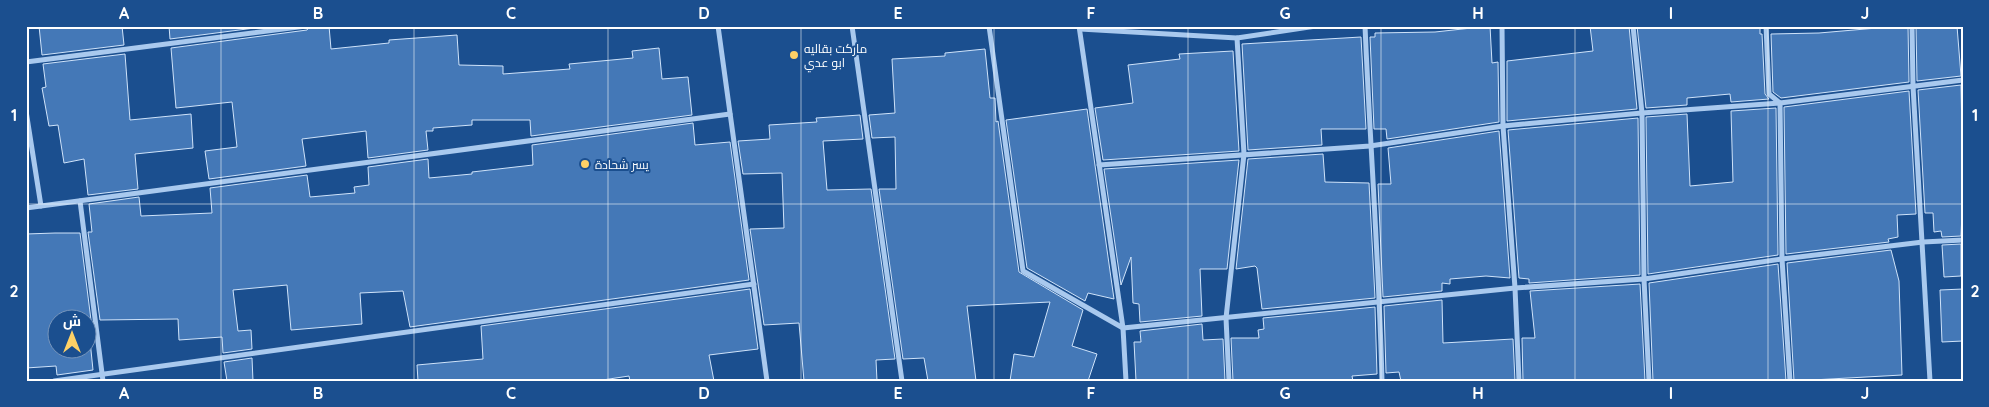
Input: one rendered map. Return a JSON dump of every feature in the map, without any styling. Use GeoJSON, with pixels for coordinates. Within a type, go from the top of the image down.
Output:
{"type":"FeatureCollection","features":[{"type":"Feature","properties":{"kind":"street"},"geometry":{"type":"LineString","coordinates":[[26,62],[306,26]]}},
{"type":"Feature","properties":{"kind":"street"},"geometry":{"type":"LineString","coordinates":[[718,26],[767,381]]}},
{"type":"Feature","properties":{"kind":"street"},"geometry":{"type":"LineString","coordinates":[[852,26],[902,381]]}},
{"type":"Feature","properties":{"kind":"street"},"geometry":{"type":"LineString","coordinates":[[989,26],[1023,271],[1123,328],[1516,288],[1644,280],[1782,259],[1923,242],[1963,240]]}},
{"type":"Feature","properties":{"kind":"street"},"geometry":{"type":"LineString","coordinates":[[1126,381],[1123,328],[1079,28],[1237,38],[1316,26]]}},
{"type":"Feature","properties":{"kind":"street"},"geometry":{"type":"LineString","coordinates":[[1365,26],[1370,146],[1380,301],[1382,381]]}},
{"type":"Feature","properties":{"kind":"street"},"geometry":{"type":"LineString","coordinates":[[1502,26],[1503,126],[1516,288],[1519,381]]}},
{"type":"Feature","properties":{"kind":"street"},"geometry":{"type":"LineString","coordinates":[[1633,26],[1642,113],[1644,280],[1650,381]]}},
{"type":"Feature","properties":{"kind":"street"},"geometry":{"type":"LineString","coordinates":[[1766,26],[1769,94],[1780,103],[1782,259],[1790,381]]}},
{"type":"Feature","properties":{"kind":"street"},"geometry":{"type":"LineString","coordinates":[[1912,26],[1913,86],[1930,381]]}},
{"type":"Feature","properties":{"kind":"street"},"geometry":{"type":"LineString","coordinates":[[1229,381],[1226,318],[1244,154],[1237,38]]}},
{"type":"Feature","properties":{"kind":"street"},"geometry":{"type":"LineString","coordinates":[[1099,166],[1370,146],[1503,126],[1780,103],[1963,80]]}},
{"type":"Feature","properties":{"kind":"street"},"geometry":{"type":"LineString","coordinates":[[26,111],[41,206]]}},
{"type":"Feature","properties":{"kind":"street"},"geometry":{"type":"LineString","coordinates":[[26,208],[730,114]]}},
{"type":"Feature","properties":{"kind":"street"},"geometry":{"type":"LineString","coordinates":[[80,201],[103,378]]}},
{"type":"Feature","properties":{"kind":"street"},"geometry":{"type":"LineString","coordinates":[[54,381],[103,378],[754,284]]}},
{"type":"Feature","properties":{"kind":"building"},"geometry":{"type":"Polygon","coordinates":[[[39,26],[122,26],[124,45],[42,55],[39,26]]]}},
{"type":"Feature","properties":{"kind":"building"},"geometry":{"type":"Polygon","coordinates":[[[169,26],[270,26],[170,39],[169,26]]]}},
{"type":"Feature","properties":{"kind":"building"},"geometry":{"type":"Polygon","coordinates":[[[310,26],[329,26],[331,49],[389,43],[389,40],[457,35],[459,65],[503,66],[503,74],[570,69],[569,64],[633,58],[632,51],[659,48],[662,79],[688,77],[692,115],[531,136],[530,120],[472,120],[472,125],[433,128],[433,131],[426,131],[428,150],[368,158],[366,131],[302,139],[306,166],[209,179],[205,151],[237,147],[232,102],[176,108],[171,48],[307,30],[310,26]]]}},
{"type":"Feature","properties":{"kind":"building"},"geometry":{"type":"Polygon","coordinates":[[[1490,26],[1492,63],[1498,62],[1499,122],[1387,139],[1386,129],[1374,129],[1370,37],[1375,37],[1375,33],[1435,32],[1490,26]]]}},
{"type":"Feature","properties":{"kind":"building"},"geometry":{"type":"Polygon","coordinates":[[[1590,26],[1629,26],[1637,109],[1507,121],[1507,61],[1593,51],[1590,26]]]}},
{"type":"Feature","properties":{"kind":"building"},"geometry":{"type":"Polygon","coordinates":[[[1637,26],[1760,26],[1765,94],[1769,99],[1731,102],[1730,94],[1687,98],[1687,105],[1646,108],[1637,26]]]}},
{"type":"Feature","properties":{"kind":"building"},"geometry":{"type":"Polygon","coordinates":[[[1877,26],[1908,26],[1909,82],[1781,98],[1773,92],[1771,34],[1819,33],[1877,28],[1877,26]]]}},
{"type":"Feature","properties":{"kind":"building"},"geometry":{"type":"Polygon","coordinates":[[[1916,26],[1957,26],[1961,76],[1917,81],[1916,26]]]}},
{"type":"Feature","properties":{"kind":"building"},"geometry":{"type":"Polygon","coordinates":[[[1361,37],[1366,129],[1321,129],[1322,145],[1248,150],[1242,44],[1361,37]]]}},
{"type":"Feature","properties":{"kind":"building"},"geometry":{"type":"Polygon","coordinates":[[[985,49],[990,98],[995,98],[996,122],[998,121],[1019,272],[1083,310],[1072,346],[1097,354],[1088,381],[1010,381],[1014,354],[1034,357],[1050,302],[967,306],[976,381],[928,381],[924,358],[903,359],[879,189],[896,189],[895,137],[872,138],[869,115],[895,113],[892,59],[945,56],[945,53],[985,49]]]}},
{"type":"Feature","properties":{"kind":"building"},"geometry":{"type":"Polygon","coordinates":[[[1233,51],[1239,151],[1103,160],[1095,108],[1133,103],[1128,65],[1180,59],[1179,54],[1233,51]]]}},
{"type":"Feature","properties":{"kind":"building"},"geometry":{"type":"Polygon","coordinates":[[[125,54],[130,120],[191,114],[193,148],[135,154],[138,189],[88,195],[84,159],[64,163],[58,125],[49,126],[42,88],[46,87],[43,64],[125,54]]]}},
{"type":"Feature","properties":{"kind":"building"},"geometry":{"type":"Polygon","coordinates":[[[1961,85],[1963,188],[1961,236],[1942,237],[1941,231],[1934,232],[1933,213],[1925,213],[1918,90],[1961,85]]]}},
{"type":"Feature","properties":{"kind":"building"},"geometry":{"type":"Polygon","coordinates":[[[1909,91],[1916,214],[1897,215],[1898,237],[1888,239],[1889,242],[1786,254],[1784,107],[1909,91]]]}},
{"type":"Feature","properties":{"kind":"building"},"geometry":{"type":"Polygon","coordinates":[[[1776,108],[1778,255],[1648,274],[1646,117],[1687,114],[1690,186],[1733,182],[1731,111],[1776,108]]]}},
{"type":"Feature","properties":{"kind":"building"},"geometry":{"type":"Polygon","coordinates":[[[1087,109],[1114,299],[1088,293],[1085,301],[1027,268],[1006,120],[1087,109]]]}},
{"type":"Feature","properties":{"kind":"building"},"geometry":{"type":"Polygon","coordinates":[[[860,115],[863,139],[823,141],[827,190],[871,189],[895,359],[876,360],[877,381],[804,381],[799,323],[764,325],[750,229],[784,228],[782,173],[743,174],[738,141],[770,139],[769,125],[817,122],[816,118],[860,115]]]}},
{"type":"Feature","properties":{"kind":"building"},"geometry":{"type":"Polygon","coordinates":[[[1638,118],[1640,275],[1529,283],[1529,279],[1519,278],[1508,130],[1638,118]]]}},
{"type":"Feature","properties":{"kind":"building"},"geometry":{"type":"Polygon","coordinates":[[[693,123],[695,145],[730,142],[749,280],[410,327],[403,291],[360,293],[362,324],[291,330],[287,285],[233,290],[238,331],[251,330],[252,349],[223,353],[222,337],[179,340],[178,319],[100,320],[88,232],[92,232],[89,204],[139,197],[141,216],[212,213],[210,188],[307,175],[310,197],[355,193],[354,187],[369,185],[368,167],[428,159],[429,178],[472,174],[472,172],[533,165],[532,145],[693,123]]]}},
{"type":"Feature","properties":{"kind":"building"},"geometry":{"type":"Polygon","coordinates":[[[1499,131],[1510,278],[1486,276],[1450,279],[1450,284],[1442,283],[1442,291],[1383,297],[1378,184],[1391,184],[1388,148],[1499,131]]]}},
{"type":"Feature","properties":{"kind":"building"},"geometry":{"type":"Polygon","coordinates":[[[1323,154],[1325,182],[1369,183],[1375,298],[1262,309],[1257,268],[1255,266],[1236,269],[1248,159],[1323,154]]]}},
{"type":"Feature","properties":{"kind":"building"},"geometry":{"type":"Polygon","coordinates":[[[1239,160],[1227,269],[1200,269],[1202,316],[1140,322],[1139,304],[1133,303],[1131,257],[1121,285],[1104,169],[1239,160]]]}},
{"type":"Feature","properties":{"kind":"building"},"geometry":{"type":"Polygon","coordinates":[[[80,233],[90,310],[48,310],[48,360],[92,360],[93,370],[57,375],[56,366],[26,368],[26,234],[80,233]]]}},
{"type":"Feature","properties":{"kind":"building"},"geometry":{"type":"Polygon","coordinates":[[[1961,244],[1961,276],[1944,277],[1942,245],[1961,244]]]}},
{"type":"Feature","properties":{"kind":"building"},"geometry":{"type":"Polygon","coordinates":[[[1891,250],[1899,281],[1902,375],[1794,381],[1787,263],[1891,250]]]}},
{"type":"Feature","properties":{"kind":"building"},"geometry":{"type":"Polygon","coordinates":[[[1778,264],[1786,381],[1653,381],[1649,283],[1778,264]]]}},
{"type":"Feature","properties":{"kind":"building"},"geometry":{"type":"Polygon","coordinates":[[[1640,284],[1645,381],[1523,381],[1522,338],[1535,338],[1530,291],[1640,284]]]}},
{"type":"Feature","properties":{"kind":"building"},"geometry":{"type":"Polygon","coordinates":[[[750,289],[758,349],[709,355],[714,381],[630,381],[629,376],[596,381],[418,381],[417,365],[483,359],[481,326],[750,289]]]}},
{"type":"Feature","properties":{"kind":"building"},"geometry":{"type":"Polygon","coordinates":[[[1963,289],[1963,341],[1942,342],[1940,290],[1963,289]]]}},
{"type":"Feature","properties":{"kind":"building"},"geometry":{"type":"Polygon","coordinates":[[[1442,300],[1443,343],[1513,339],[1515,381],[1401,381],[1399,372],[1386,373],[1384,306],[1442,300]]]}},
{"type":"Feature","properties":{"kind":"building"},"geometry":{"type":"Polygon","coordinates":[[[1375,307],[1377,374],[1352,376],[1353,381],[1233,381],[1231,338],[1259,338],[1258,330],[1264,329],[1263,318],[1375,307]]]}},
{"type":"Feature","properties":{"kind":"building"},"geometry":{"type":"Polygon","coordinates":[[[1202,324],[1203,340],[1223,339],[1225,381],[1136,381],[1134,342],[1141,342],[1140,331],[1202,324]]]}},
{"type":"Feature","properties":{"kind":"building"},"geometry":{"type":"Polygon","coordinates":[[[252,358],[253,381],[227,381],[224,362],[252,358]]]}},
{"type":"Feature","properties":{"kind":"place","name":"ماركت بقاليه ابو عدي"},"geometry":{"type":"Point","coordinates":[794,55]}},
{"type":"Feature","properties":{"kind":"place","name":"يسر شحادة"},"geometry":{"type":"Point","coordinates":[585,164]}}]}
